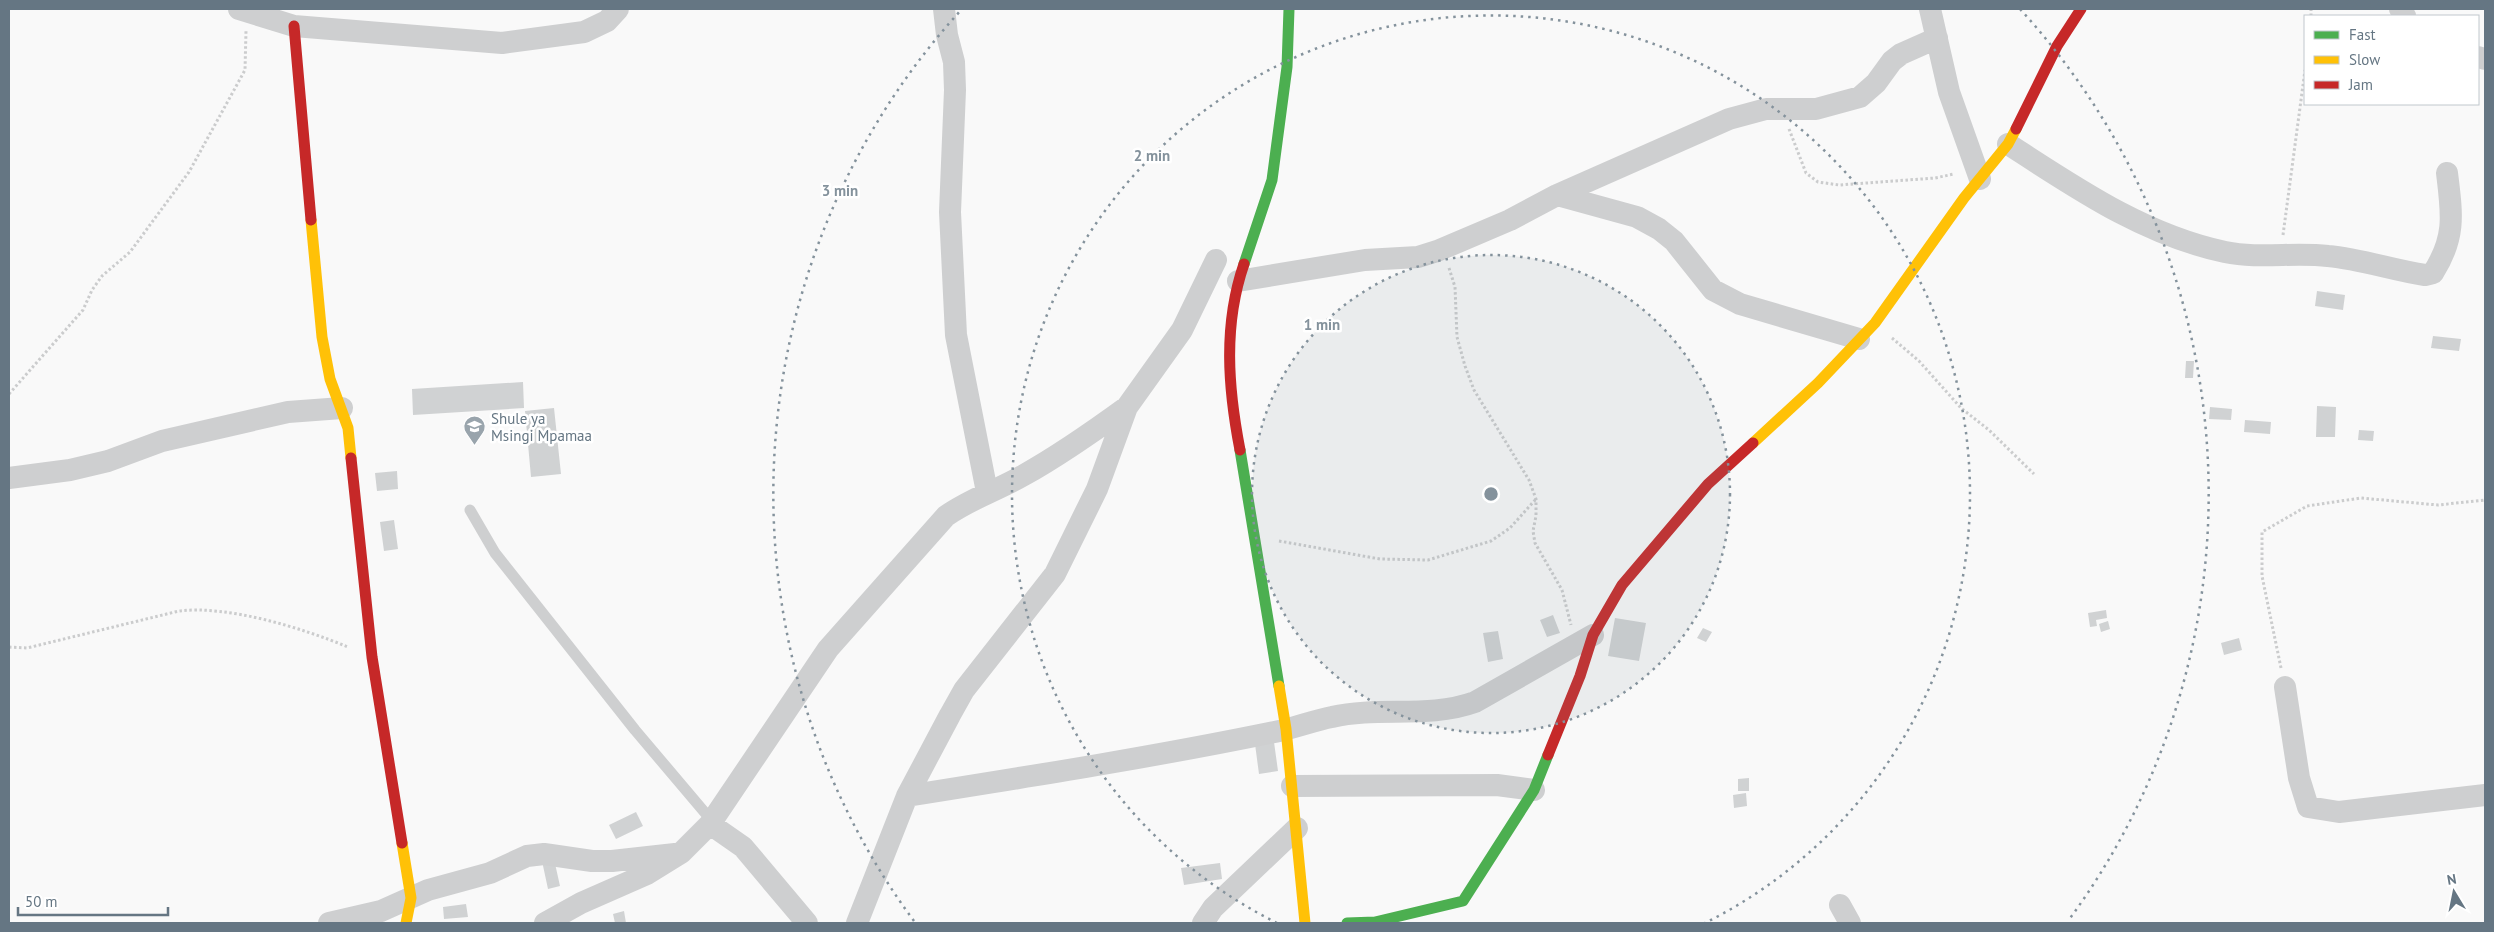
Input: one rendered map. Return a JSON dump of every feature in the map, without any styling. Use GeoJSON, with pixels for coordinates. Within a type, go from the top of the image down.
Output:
{"type":"FeatureCollection","features":[{"type":"Feature","properties":{"kind":"street"},"geometry":{"type":"LineString","coordinates":[[243,10],[294,26],[502,43],[584,32],[607,21],[618,9]]}},
{"type":"Feature","properties":{"kind":"street"},"geometry":{"type":"LineString","coordinates":[[944,9],[947,35],[954,62],[955,90],[950,212],[956,335],[987,492]]}},
{"type":"Feature","properties":{"kind":"street"},"geometry":{"type":"LineString","coordinates":[[1289,9],[1287,67],[1272,180],[1238,282],[1230,325],[1231,390],[1286,729],[1305,923]]}},
{"type":"Feature","properties":{"kind":"street"},"geometry":{"type":"LineString","coordinates":[[1930,9],[1949,92],[1978,174]]}},
{"type":"Feature","properties":{"kind":"street"},"geometry":{"type":"LineString","coordinates":[[907,796],[1134,758],[1286,729],[1363,711],[1427,712],[1458,708],[1475,702],[1584,640],[1630,574],[1708,484],[1818,383],[1875,323],[1978,174],[2008,144],[2057,46],[2082,9]]}},
{"type":"Feature","properties":{"kind":"street"},"geometry":{"type":"LineString","coordinates":[[294,26],[322,337],[330,379],[348,428],[372,657],[411,898],[406,923]]}},
{"type":"Feature","properties":{"kind":"street"},"geometry":{"type":"LineString","coordinates":[[1238,282],[1365,260],[1418,257],[1437,251],[1510,220],[1557,195],[1709,127],[1766,109],[1816,109],[1860,97],[1876,83],[1892,61],[1937,38]]}},
{"type":"Feature","properties":{"kind":"street"},"geometry":{"type":"LineString","coordinates":[[2008,144],[2106,206],[2160,232],[2225,252],[2280,256],[2326,256],[2368,262],[2424,275],[2433,273],[2450,239],[2451,206],[2446,173]]}},
{"type":"Feature","properties":{"kind":"street"},"geometry":{"type":"LineString","coordinates":[[1557,195],[1637,217],[1659,229],[1674,241],[1713,290],[1740,304],[1859,339]]}},
{"type":"Feature","properties":{"kind":"street"},"geometry":{"type":"LineString","coordinates":[[857,923],[907,796],[964,690],[1054,574],[1097,488],[1127,407],[1182,330],[1216,260]]}},
{"type":"Feature","properties":{"kind":"street"},"geometry":{"type":"LineString","coordinates":[[545,923],[581,903],[647,874],[681,854],[711,822],[828,648],[946,516],[987,492],[1024,475],[1087,437],[1127,407]]}},
{"type":"Feature","properties":{"kind":"street"},"geometry":{"type":"LineString","coordinates":[[9,478],[79,468],[108,461],[162,441],[288,412],[342,408]]}},
{"type":"Feature","properties":{"kind":"street"},"geometry":{"type":"LineString","coordinates":[[1347,923],[1375,922],[1462,901],[1534,790],[1580,676],[1584,640]]}},
{"type":"Feature","properties":{"kind":"street"},"geometry":{"type":"LineString","coordinates":[[2285,687],[2299,778],[2308,808],[2338,812],[2485,795]]}},
{"type":"Feature","properties":{"kind":"street"},"geometry":{"type":"LineString","coordinates":[[1292,786],[1497,785],[1534,790]]}},
{"type":"Feature","properties":{"kind":"street"},"geometry":{"type":"LineString","coordinates":[[711,822],[743,847],[807,923]]}},
{"type":"Feature","properties":{"kind":"street"},"geometry":{"type":"LineString","coordinates":[[1203,923],[1213,908],[1297,828]]}},
{"type":"Feature","properties":{"kind":"street"},"geometry":{"type":"LineString","coordinates":[[329,923],[382,911],[428,890],[490,873],[535,854],[602,861],[681,854]]}},
{"type":"Feature","properties":{"kind":"lane"},"geometry":{"type":"LineString","coordinates":[[470,510],[495,553],[635,730],[711,822]]}},
{"type":"Feature","properties":{"kind":"path"},"geometry":{"type":"LineString","coordinates":[[9,394],[83,310],[92,290],[102,276],[130,252],[189,172],[245,70],[243,10]]}},
{"type":"Feature","properties":{"kind":"path"},"geometry":{"type":"LineString","coordinates":[[2280,256],[2304,77]]}},
{"type":"Feature","properties":{"kind":"path"},"geometry":{"type":"LineString","coordinates":[[1776,109],[1788,126],[1806,173],[1818,182],[1839,185],[1978,174]]}},
{"type":"Feature","properties":{"kind":"path"},"geometry":{"type":"LineString","coordinates":[[1437,251],[1449,267],[1455,287],[1457,337],[1474,390],[1529,480],[1536,499],[1536,516],[1533,531],[1535,543],[1562,590],[1584,640]]}},
{"type":"Feature","properties":{"kind":"path"},"geometry":{"type":"LineString","coordinates":[[1875,323],[1919,361],[1961,408],[1989,430],[2034,474]]}},
{"type":"Feature","properties":{"kind":"path"},"geometry":{"type":"LineString","coordinates":[[2285,687],[2262,576],[2262,532],[2306,506],[2361,498],[2438,505],[2485,500]]}},
{"type":"Feature","properties":{"kind":"path"},"geometry":{"type":"LineString","coordinates":[[1256,538],[1380,560],[1428,560],[1491,541],[1510,528],[1536,499]]}},
{"type":"Feature","properties":{"kind":"path"},"geometry":{"type":"LineString","coordinates":[[9,647],[27,648],[179,611],[200,609],[232,614],[323,637],[372,657]]}},
{"type":"Feature","properties":{"kind":"building"},"geometry":{"type":"Polygon","coordinates":[[[2317,291],[2345,295],[2343,310],[2315,306],[2317,291]]]}},
{"type":"Feature","properties":{"kind":"building"},"geometry":{"type":"Polygon","coordinates":[[[2433,336],[2461,339],[2459,351],[2431,348],[2433,336]]]}},
{"type":"Feature","properties":{"kind":"building"},"geometry":{"type":"Polygon","coordinates":[[[2186,361],[2194,361],[2193,378],[2185,378],[2186,361]]]}},
{"type":"Feature","properties":{"kind":"building"},"geometry":{"type":"Polygon","coordinates":[[[523,382],[524,408],[413,415],[412,389],[523,382]]]}},
{"type":"Feature","properties":{"kind":"building"},"geometry":{"type":"Polygon","coordinates":[[[2317,406],[2336,407],[2335,437],[2316,437],[2317,406]]]}},
{"type":"Feature","properties":{"kind":"building"},"geometry":{"type":"Polygon","coordinates":[[[2210,407],[2232,409],[2231,420],[2209,419],[2210,407]]]}},
{"type":"Feature","properties":{"kind":"building"},"geometry":{"type":"Polygon","coordinates":[[[554,408],[561,474],[531,477],[525,411],[554,408]]]}},
{"type":"Feature","properties":{"kind":"building"},"geometry":{"type":"Polygon","coordinates":[[[2245,420],[2271,422],[2270,434],[2244,432],[2245,420]]]}},
{"type":"Feature","properties":{"kind":"building"},"geometry":{"type":"Polygon","coordinates":[[[2359,430],[2374,431],[2373,441],[2358,440],[2359,430]]]}},
{"type":"Feature","properties":{"kind":"building"},"geometry":{"type":"Polygon","coordinates":[[[397,471],[398,489],[377,491],[375,473],[397,471]]]}},
{"type":"Feature","properties":{"kind":"building"},"geometry":{"type":"Polygon","coordinates":[[[394,520],[398,549],[384,551],[380,522],[394,520]]]}},
{"type":"Feature","properties":{"kind":"building"},"geometry":{"type":"Polygon","coordinates":[[[2106,610],[2107,618],[2096,620],[2097,626],[2090,627],[2088,613],[2106,610]]]}},
{"type":"Feature","properties":{"kind":"building"},"geometry":{"type":"Polygon","coordinates":[[[1553,615],[1560,633],[1547,637],[1540,620],[1553,615]]]}},
{"type":"Feature","properties":{"kind":"building"},"geometry":{"type":"Polygon","coordinates":[[[1615,618],[1646,623],[1639,661],[1608,656],[1615,618]]]}},
{"type":"Feature","properties":{"kind":"building"},"geometry":{"type":"Polygon","coordinates":[[[2108,621],[2110,629],[2101,632],[2099,624],[2108,621]]]}},
{"type":"Feature","properties":{"kind":"building"},"geometry":{"type":"Polygon","coordinates":[[[1703,628],[1712,632],[1706,642],[1697,638],[1703,628]]]}},
{"type":"Feature","properties":{"kind":"building"},"geometry":{"type":"Polygon","coordinates":[[[1498,631],[1503,659],[1488,662],[1483,633],[1498,631]]]}},
{"type":"Feature","properties":{"kind":"building"},"geometry":{"type":"Polygon","coordinates":[[[2239,638],[2242,650],[2224,655],[2221,643],[2239,638]]]}},
{"type":"Feature","properties":{"kind":"building"},"geometry":{"type":"Polygon","coordinates":[[[1274,742],[1278,771],[1259,774],[1255,744],[1274,742]]]}},
{"type":"Feature","properties":{"kind":"building"},"geometry":{"type":"Polygon","coordinates":[[[1749,778],[1749,791],[1738,791],[1738,779],[1749,778]]]}},
{"type":"Feature","properties":{"kind":"building"},"geometry":{"type":"Polygon","coordinates":[[[1746,793],[1747,806],[1734,808],[1733,795],[1746,793]]]}},
{"type":"Feature","properties":{"kind":"building"},"geometry":{"type":"Polygon","coordinates":[[[636,812],[643,826],[616,839],[609,825],[636,812]]]}},
{"type":"Feature","properties":{"kind":"building"},"geometry":{"type":"Polygon","coordinates":[[[554,859],[560,886],[548,889],[542,861],[554,859]]]}},
{"type":"Feature","properties":{"kind":"building"},"geometry":{"type":"Polygon","coordinates":[[[1220,863],[1222,879],[1184,885],[1181,868],[1220,863]]]}},
{"type":"Feature","properties":{"kind":"building"},"geometry":{"type":"Polygon","coordinates":[[[466,904],[468,917],[444,919],[443,907],[466,904]]]}},
{"type":"Feature","properties":{"kind":"building"},"geometry":{"type":"Polygon","coordinates":[[[624,911],[626,923],[615,923],[613,914],[624,911]]]}},
{"type":"Feature","properties":{"kind":"traffic: fast"},"geometry":{"type":"LineString","coordinates":[[1244,264],[1272,180],[1287,67],[1289,9]]}},
{"type":"Feature","properties":{"kind":"traffic: fast"},"geometry":{"type":"LineString","coordinates":[[1240,450],[1279,686]]}},
{"type":"Feature","properties":{"kind":"traffic: fast"},"geometry":{"type":"LineString","coordinates":[[1347,923],[1375,922],[1463,901],[1534,790],[1548,755]]}},
{"type":"Feature","properties":{"kind":"traffic: slow"},"geometry":{"type":"LineString","coordinates":[[1753,443],[1818,383],[1875,323],[1964,198],[2008,144],[2016,129]]}},
{"type":"Feature","properties":{"kind":"traffic: slow"},"geometry":{"type":"LineString","coordinates":[[311,220],[322,337],[330,379],[348,428],[351,458]]}},
{"type":"Feature","properties":{"kind":"traffic: slow"},"geometry":{"type":"LineString","coordinates":[[1279,686],[1286,729],[1305,923]]}},
{"type":"Feature","properties":{"kind":"traffic: slow"},"geometry":{"type":"LineString","coordinates":[[402,843],[411,898],[406,923]]}},
{"type":"Feature","properties":{"kind":"traffic: jam"},"geometry":{"type":"LineString","coordinates":[[2016,129],[2057,46],[2081,9]]}},
{"type":"Feature","properties":{"kind":"traffic: jam"},"geometry":{"type":"LineString","coordinates":[[294,26],[311,220]]}},
{"type":"Feature","properties":{"kind":"traffic: jam"},"geometry":{"type":"LineString","coordinates":[[1240,450],[1230,380],[1230,333],[1237,287],[1244,264]]}},
{"type":"Feature","properties":{"kind":"traffic: jam"},"geometry":{"type":"LineString","coordinates":[[1548,755],[1580,676],[1593,635],[1622,585],[1708,484],[1753,443]]}},
{"type":"Feature","properties":{"kind":"traffic: jam"},"geometry":{"type":"LineString","coordinates":[[351,458],[372,657],[402,843]]}},
{"type":"Feature","properties":{"kind":"place","name":"Shule ya Msingi Mpamaa"},"geometry":{"type":"Point","coordinates":[475,446]}}]}
